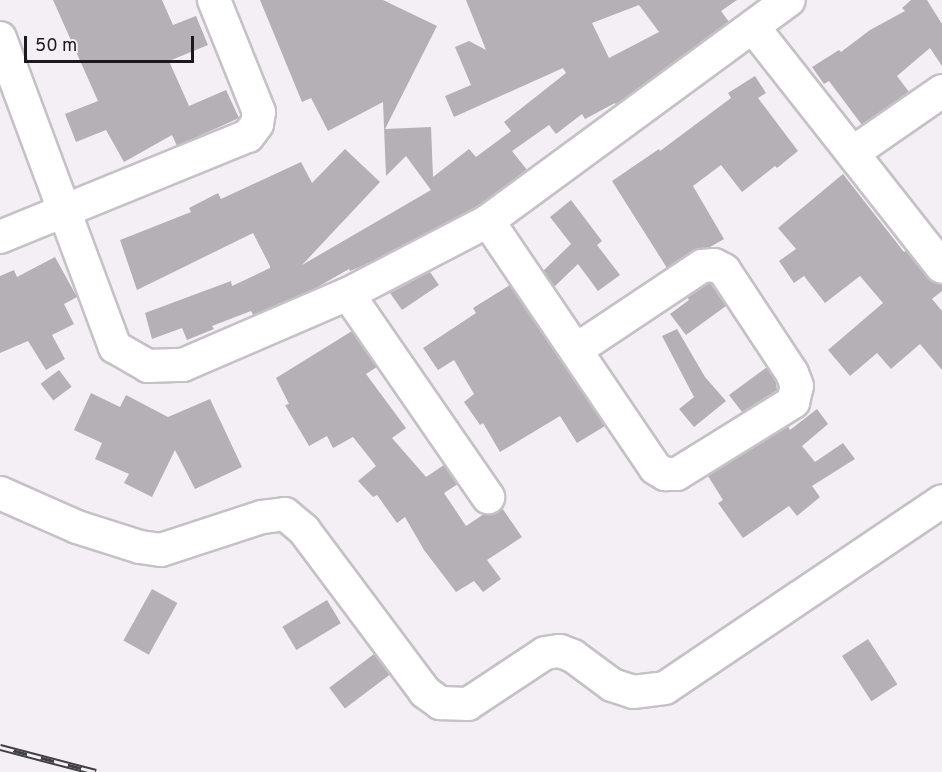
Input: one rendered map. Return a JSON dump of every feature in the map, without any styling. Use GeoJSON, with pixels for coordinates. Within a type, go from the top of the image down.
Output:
{"type":"FeatureCollection","features":[{"type":"Feature","properties":{"kind":"street"},"geometry":{"type":"LineString","coordinates":[[0,237],[248,136],[257,124],[259,112],[214,0]]}},
{"type":"Feature","properties":{"kind":"street"},"geometry":{"type":"LineString","coordinates":[[0,38],[67,211],[115,347],[148,366],[183,365],[348,294],[488,221],[789,0]]}},
{"type":"Feature","properties":{"kind":"street"},"geometry":{"type":"LineString","coordinates":[[753,27],[854,152],[942,267]]}},
{"type":"Feature","properties":{"kind":"street"},"geometry":{"type":"LineString","coordinates":[[854,152],[942,91]]}},
{"type":"Feature","properties":{"kind":"street"},"geometry":{"type":"LineString","coordinates":[[488,221],[655,468],[665,474],[677,474],[793,402],[797,386],[792,374],[724,270],[714,266],[702,266],[576,350]]}},
{"type":"Feature","properties":{"kind":"street"},"geometry":{"type":"LineString","coordinates":[[348,294],[488,497]]}},
{"type":"Feature","properties":{"kind":"street"},"geometry":{"type":"LineString","coordinates":[[0,493],[78,527],[140,547],[161,549],[262,517],[285,514],[304,530],[425,692],[440,704],[468,704],[545,653],[560,651],[573,656],[612,685],[633,692],[665,688],[942,501]]}},
{"type":"Feature","properties":{"kind":"building"},"geometry":{"type":"Polygon","coordinates":[[[53,0],[162,0],[173,25],[196,16],[208,45],[169,61],[189,106],[226,90],[239,118],[177,146],[172,135],[124,162],[106,130],[76,142],[65,114],[98,101],[53,0]]]}},
{"type":"Feature","properties":{"kind":"building"},"geometry":{"type":"Polygon","coordinates":[[[260,0],[383,0],[437,26],[385,129],[431,127],[433,177],[469,149],[476,157],[511,131],[504,122],[566,73],[563,68],[454,117],[445,96],[471,85],[455,47],[469,41],[486,50],[466,0],[737,0],[721,11],[729,22],[616,105],[615,103],[585,119],[582,114],[556,134],[549,125],[512,151],[527,170],[478,206],[369,263],[350,271],[349,269],[314,289],[253,315],[251,311],[212,326],[214,329],[187,340],[182,328],[152,339],[145,313],[231,281],[232,286],[270,266],[253,233],[137,290],[120,240],[191,212],[189,208],[218,193],[221,199],[301,162],[312,183],[345,149],[380,182],[302,265],[431,190],[406,156],[386,176],[383,102],[328,131],[311,98],[302,102],[260,0]],[[639,5],[592,23],[609,58],[659,32],[639,5]]]}},
{"type":"Feature","properties":{"kind":"building"},"geometry":{"type":"Polygon","coordinates":[[[911,0],[927,0],[942,24],[942,66],[930,48],[897,76],[909,92],[862,125],[829,81],[824,84],[812,67],[839,50],[841,52],[870,30],[905,11],[902,8],[911,0]]]}},
{"type":"Feature","properties":{"kind":"building"},"geometry":{"type":"Polygon","coordinates":[[[755,76],[766,93],[758,98],[798,151],[742,192],[721,165],[693,186],[724,239],[710,247],[692,251],[667,268],[612,181],[659,149],[660,151],[731,98],[728,93],[755,76]]]}},
{"type":"Feature","properties":{"kind":"building"},"geometry":{"type":"Polygon","coordinates":[[[843,174],[928,279],[942,285],[942,291],[932,299],[942,311],[942,370],[920,344],[891,369],[877,353],[850,376],[828,350],[883,303],[860,276],[825,303],[804,276],[794,283],[779,261],[796,249],[778,228],[843,174]]]}},
{"type":"Feature","properties":{"kind":"building"},"geometry":{"type":"Polygon","coordinates":[[[571,200],[602,241],[597,245],[620,275],[598,291],[578,264],[554,287],[543,271],[571,244],[550,217],[571,200]]]}},
{"type":"Feature","properties":{"kind":"building"},"geometry":{"type":"Polygon","coordinates":[[[55,257],[77,297],[64,304],[74,324],[52,335],[65,359],[46,370],[28,341],[0,353],[0,276],[14,270],[17,277],[55,257]]]}},
{"type":"Feature","properties":{"kind":"building"},"geometry":{"type":"Polygon","coordinates":[[[430,272],[439,285],[402,310],[390,293],[430,272]]]}},
{"type":"Feature","properties":{"kind":"building"},"geometry":{"type":"Polygon","coordinates":[[[710,283],[726,306],[686,335],[670,314],[689,300],[687,297],[710,283]]]}},
{"type":"Feature","properties":{"kind":"building"},"geometry":{"type":"Polygon","coordinates":[[[510,285],[605,426],[577,443],[560,416],[500,452],[483,423],[480,425],[464,402],[474,394],[454,360],[438,370],[423,348],[476,313],[473,308],[510,285]]]}},
{"type":"Feature","properties":{"kind":"building"},"geometry":{"type":"Polygon","coordinates":[[[677,329],[705,377],[726,401],[694,427],[679,409],[694,397],[662,336],[677,329]]]}},
{"type":"Feature","properties":{"kind":"building"},"geometry":{"type":"Polygon","coordinates":[[[352,331],[377,367],[366,374],[406,428],[392,438],[426,477],[444,465],[458,484],[444,493],[466,526],[484,514],[498,512],[502,508],[522,537],[487,560],[501,579],[483,592],[474,581],[456,592],[424,550],[405,517],[397,523],[377,495],[373,497],[358,481],[376,466],[353,437],[333,448],[327,436],[309,446],[285,405],[289,404],[276,378],[352,331]]]}},
{"type":"Feature","properties":{"kind":"building"},"geometry":{"type":"Polygon","coordinates":[[[767,367],[776,381],[777,390],[742,412],[729,395],[767,367]]]}},
{"type":"Feature","properties":{"kind":"building"},"geometry":{"type":"Polygon","coordinates":[[[59,370],[72,387],[53,401],[41,384],[59,370]]]}},
{"type":"Feature","properties":{"kind":"building"},"geometry":{"type":"Polygon","coordinates":[[[91,393],[120,407],[126,395],[168,417],[210,399],[242,467],[195,489],[175,450],[152,497],[124,483],[129,474],[95,459],[102,443],[74,430],[91,393]]]}},
{"type":"Feature","properties":{"kind":"building"},"geometry":{"type":"Polygon","coordinates":[[[817,409],[828,424],[802,446],[815,462],[843,443],[855,459],[812,486],[820,497],[797,516],[789,506],[743,538],[718,503],[723,500],[708,476],[788,426],[790,430],[817,409]]]}},
{"type":"Feature","properties":{"kind":"building"},"geometry":{"type":"Polygon","coordinates":[[[152,589],[177,603],[149,655],[123,641],[152,589]]]}},
{"type":"Feature","properties":{"kind":"building"},"geometry":{"type":"Polygon","coordinates":[[[327,600],[341,623],[296,650],[282,627],[327,600]]]}},
{"type":"Feature","properties":{"kind":"building"},"geometry":{"type":"Polygon","coordinates":[[[868,639],[897,684],[871,701],[842,656],[868,639]]]}},
{"type":"Feature","properties":{"kind":"building"},"geometry":{"type":"Polygon","coordinates":[[[374,654],[390,675],[345,708],[329,688],[374,654]]]}},
{"type":"Feature","properties":{"kind":"railway"},"geometry":{"type":"LineString","coordinates":[[0,747],[96,772]]}}]}
